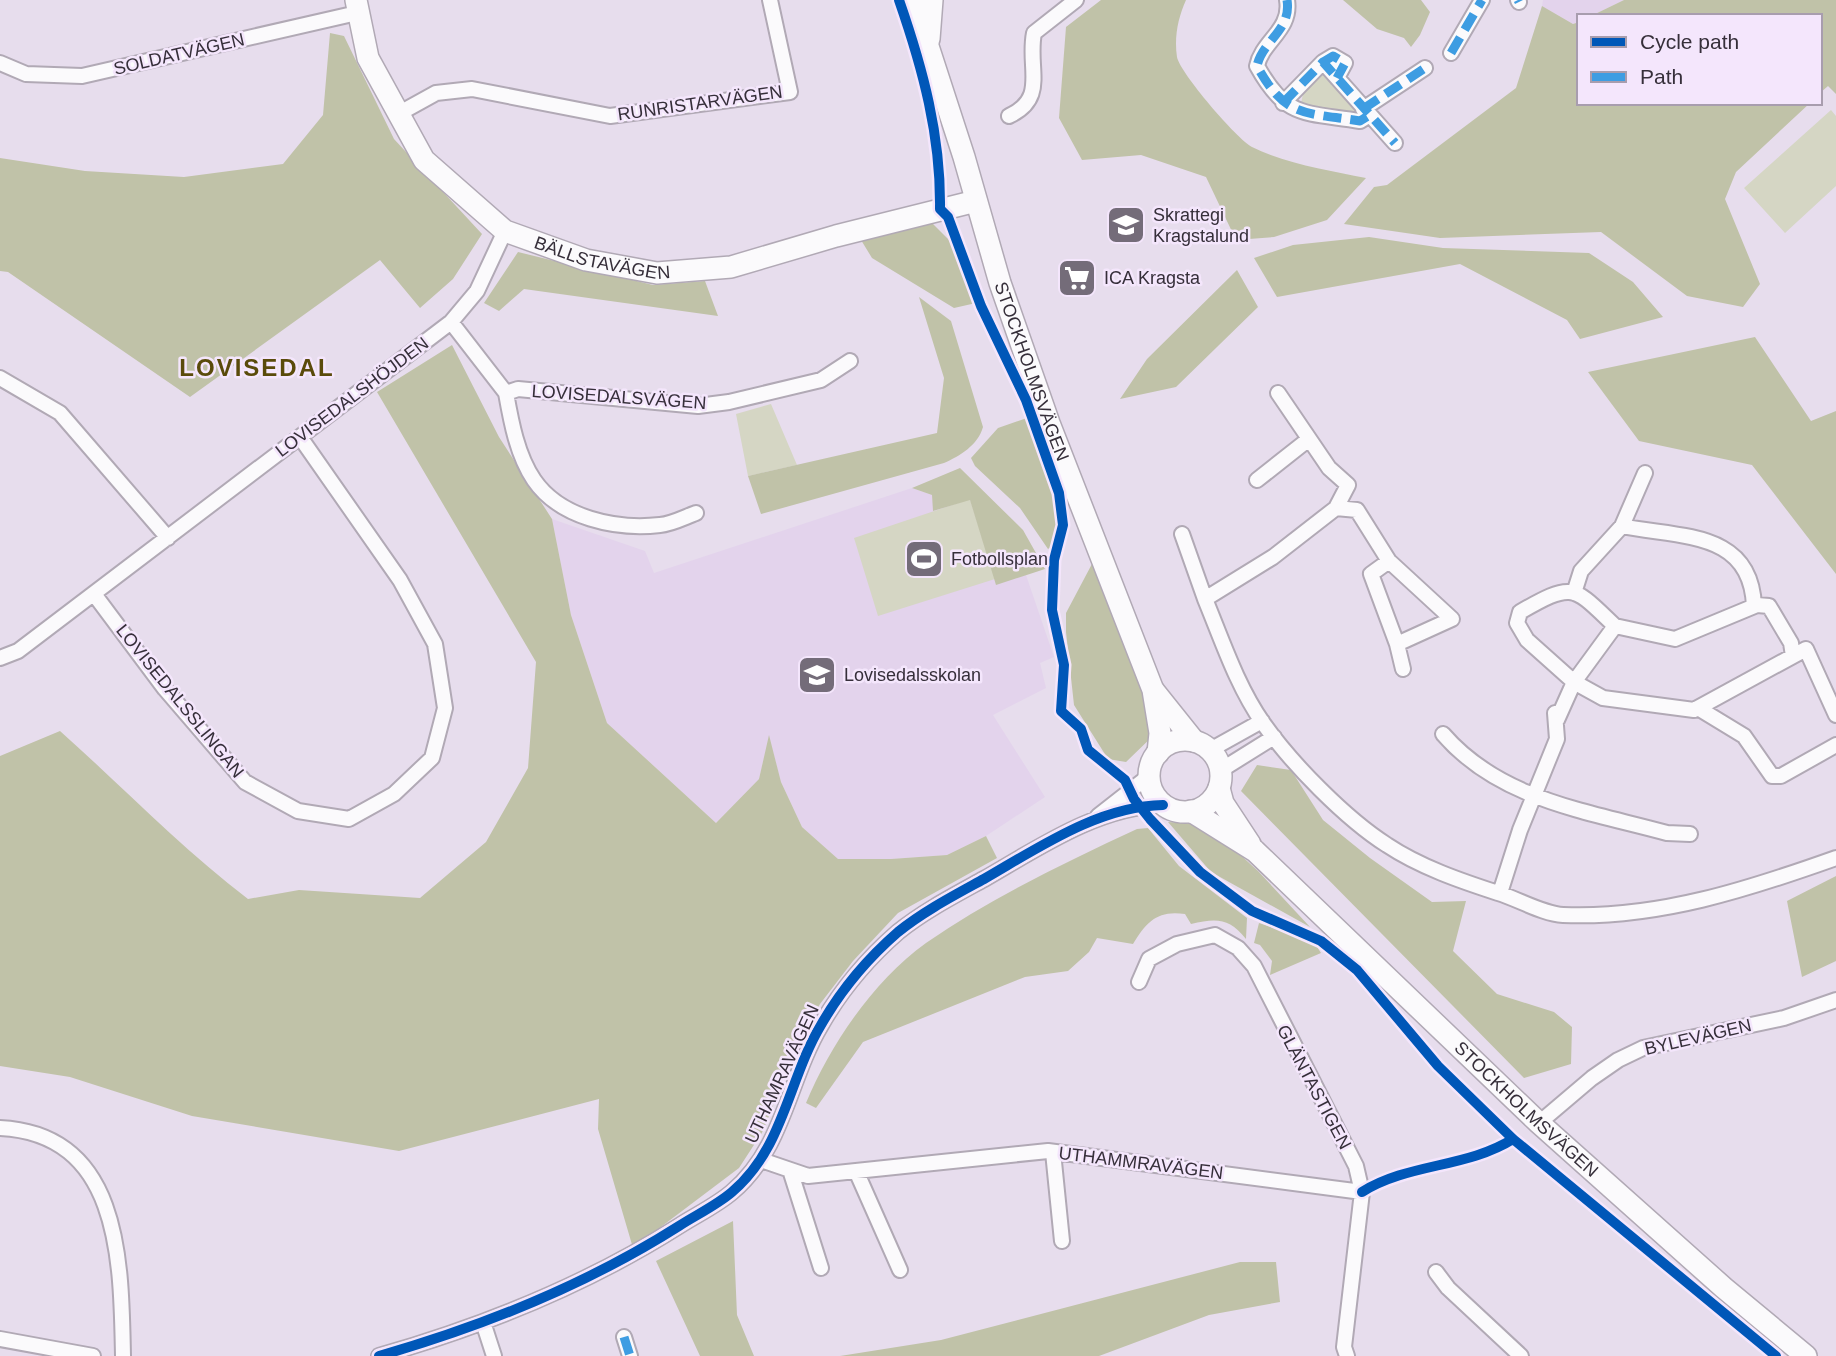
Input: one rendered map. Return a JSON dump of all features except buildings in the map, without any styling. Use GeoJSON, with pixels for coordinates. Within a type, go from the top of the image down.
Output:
{"type":"FeatureCollection","features":[{"type":"Feature","properties":{"kind":"main road","name":"STOCKHOLMSVÄGEN"},"geometry":{"type":"LineString","coordinates":[[913,0],[1000,283],[1049,423],[1153,690],[1160,733],[1158,753]]}},
{"type":"Feature","properties":{"kind":"main road","name":"STOCKHOLMSVÄGEN"},"geometry":{"type":"LineString","coordinates":[[928,48],[932,0]]}},
{"type":"Feature","properties":{"kind":"main road","name":"BÄLLSTAVÄGEN"},"geometry":{"type":"LineString","coordinates":[[357,7],[368,58],[424,159],[505,231],[586,260],[657,273],[731,267],[836,236],[976,201]]}},
{"type":"Feature","properties":{"kind":"main road","name":"STOCKHOLMSVÄGEN"},"geometry":{"type":"LineString","coordinates":[[1153,690],[1202,746]]}},
{"type":"Feature","properties":{"kind":"main road"},"geometry":{"type":"LineString","coordinates":[[1174,742],[1202,746],[1220,779],[1204,806],[1191,811],[1179,811],[1163,804],[1155,795],[1149,776],[1158,753],[1174,742]]}},
{"type":"Feature","properties":{"kind":"main road","name":"STOCKHOLMSVÄGEN"},"geometry":{"type":"LineString","coordinates":[[1220,779],[1223,803],[1255,851]]}},
{"type":"Feature","properties":{"kind":"main road","name":"STOCKHOLMSVÄGEN"},"geometry":{"type":"LineString","coordinates":[[1191,811],[1255,851],[1539,1123],[1713,1279],[1806,1356]]}},
{"type":"Feature","properties":{"kind":"street","name":"RUNRISTARVÄGEN"},"geometry":{"type":"LineString","coordinates":[[398,114],[436,93],[472,89],[610,116],[790,92],[770,0]]}},
{"type":"Feature","properties":{"kind":"street"},"geometry":{"type":"LineString","coordinates":[[1009,116],[1025,108],[1032,98],[1034,33],[1076,0]]}},
{"type":"Feature","properties":{"kind":"street"},"geometry":{"type":"LineString","coordinates":[[1287,0],[1289,11],[1282,28],[1258,59],[1256,66],[1283,103],[1293,110],[1360,121],[1366,112],[1425,68]]}},
{"type":"Feature","properties":{"kind":"street"},"geometry":{"type":"LineString","coordinates":[[1451,53],[1482,0]]}},
{"type":"Feature","properties":{"kind":"street","name":"SOLDATVÄGEN"},"geometry":{"type":"LineString","coordinates":[[0,63],[26,74],[82,76],[357,7]]}},
{"type":"Feature","properties":{"kind":"street"},"geometry":{"type":"LineString","coordinates":[[1283,103],[1323,62],[1395,144]]}},
{"type":"Feature","properties":{"kind":"street","name":"LOVISEDALSHÖJDEN"},"geometry":{"type":"LineString","coordinates":[[0,658],[18,650],[94,594],[451,322],[477,291],[505,231]]}},
{"type":"Feature","properties":{"kind":"street","name":"LOVISEDALSVÄGEN"},"geometry":{"type":"LineString","coordinates":[[451,322],[506,393],[514,432],[534,480],[568,511],[607,523],[661,525],[696,513]]}},
{"type":"Feature","properties":{"kind":"street","name":"LOVISEDALSVÄGEN"},"geometry":{"type":"LineString","coordinates":[[506,393],[517,389],[698,406],[729,402],[821,380],[850,361]]}},
{"type":"Feature","properties":{"kind":"street"},"geometry":{"type":"LineString","coordinates":[[0,378],[60,413],[168,538]]}},
{"type":"Feature","properties":{"kind":"street"},"geometry":{"type":"LineString","coordinates":[[1205,599],[1273,557],[1336,508],[1348,485],[1329,468],[1278,393]]}},
{"type":"Feature","properties":{"kind":"street","name":"LOVISEDALSSLINGAN"},"geometry":{"type":"LineString","coordinates":[[94,594],[165,689],[245,782],[298,811],[349,819],[394,794],[432,758],[445,708],[435,644],[400,580],[300,437]]}},
{"type":"Feature","properties":{"kind":"street"},"geometry":{"type":"LineString","coordinates":[[1257,480],[1310,439]]}},
{"type":"Feature","properties":{"kind":"street"},"geometry":{"type":"LineString","coordinates":[[1574,593],[1581,571],[1622,526],[1646,473]]}},
{"type":"Feature","properties":{"kind":"street"},"geometry":{"type":"LineString","coordinates":[[1336,508],[1357,510],[1389,561],[1452,619],[1397,644]]}},
{"type":"Feature","properties":{"kind":"street"},"geometry":{"type":"LineString","coordinates":[[1622,526],[1709,541],[1733,553],[1753,582],[1754,606]]}},
{"type":"Feature","properties":{"kind":"street"},"geometry":{"type":"LineString","coordinates":[[1182,534],[1234,671],[1262,721],[1330,797],[1387,845],[1467,884],[1561,915],[1660,909],[1761,884],[1836,858]]}},
{"type":"Feature","properties":{"kind":"street"},"geometry":{"type":"LineString","coordinates":[[1389,561],[1371,574],[1397,644],[1403,669]]}},
{"type":"Feature","properties":{"kind":"street"},"geometry":{"type":"LineString","coordinates":[[1793,656],[1791,643],[1769,606],[1754,606],[1675,639],[1615,626],[1583,594],[1566,591],[1542,599],[1520,612],[1517,623],[1527,640],[1574,682],[1603,698],[1698,708],[1744,736],[1772,776],[1781,776],[1836,745]]}},
{"type":"Feature","properties":{"kind":"street"},"geometry":{"type":"LineString","coordinates":[[1500,893],[1533,798],[1558,739],[1555,715],[1574,682],[1615,626]]}},
{"type":"Feature","properties":{"kind":"street"},"geometry":{"type":"LineString","coordinates":[[1698,708],[1806,649],[1836,715]]}},
{"type":"Feature","properties":{"kind":"street"},"geometry":{"type":"LineString","coordinates":[[1202,746],[1262,721]]}},
{"type":"Feature","properties":{"kind":"street"},"geometry":{"type":"LineString","coordinates":[[1443,734],[1460,753],[1495,779],[1533,798],[1667,833],[1690,834]]}},
{"type":"Feature","properties":{"kind":"street"},"geometry":{"type":"LineString","coordinates":[[1220,779],[1274,737]]}},
{"type":"Feature","properties":{"kind":"street","name":"UTHAMRAVÄGEN"},"geometry":{"type":"LineString","coordinates":[[379,1356],[522,1307],[628,1258],[732,1192],[761,1160],[785,1115],[819,1028],[847,982],[899,931],[945,901],[1092,822],[1149,776]]}},
{"type":"Feature","properties":{"kind":"street","name":"UTHAMRAVÄGEN"},"geometry":{"type":"LineString","coordinates":[[1092,822],[1140,807],[1163,804]]}},
{"type":"Feature","properties":{"kind":"street","name":"GLÄNTASTIGEN"},"geometry":{"type":"LineString","coordinates":[[1139,982],[1149,959],[1177,944],[1215,935],[1238,948],[1254,966],[1356,1166],[1362,1192],[1344,1347],[1347,1356]]}},
{"type":"Feature","properties":{"kind":"street","name":"BYLEVÄGEN"},"geometry":{"type":"LineString","coordinates":[[1539,1123],[1592,1078],[1618,1060],[1643,1048],[1784,1018],[1836,1000]]}},
{"type":"Feature","properties":{"kind":"street"},"geometry":{"type":"LineString","coordinates":[[0,1128],[22,1129],[63,1144],[93,1177],[110,1215],[122,1292],[123,1356]]}},
{"type":"Feature","properties":{"kind":"street"},"geometry":{"type":"LineString","coordinates":[[1053,1152],[1062,1241]]}},
{"type":"Feature","properties":{"kind":"street","name":"UTHAMMRAVÄGEN"},"geometry":{"type":"LineString","coordinates":[[761,1160],[808,1176],[858,1173],[1011,1153],[1053,1152],[1362,1192]]}},
{"type":"Feature","properties":{"kind":"street"},"geometry":{"type":"LineString","coordinates":[[790,1170],[821,1268]]}},
{"type":"Feature","properties":{"kind":"street"},"geometry":{"type":"LineString","coordinates":[[858,1173],[900,1270]]}},
{"type":"Feature","properties":{"kind":"street"},"geometry":{"type":"LineString","coordinates":[[1436,1272],[1448,1288],[1521,1356]]}},
{"type":"Feature","properties":{"kind":"street"},"geometry":{"type":"LineString","coordinates":[[483,1322],[494,1356]]}},
{"type":"Feature","properties":{"kind":"street"},"geometry":{"type":"LineString","coordinates":[[624,1338],[630,1356]]}},
{"type":"Feature","properties":{"kind":"street"},"geometry":{"type":"LineString","coordinates":[[0,1339],[93,1356]]}},
{"type":"Feature","properties":{"kind":"shaded area"},"geometry":{"type":"Polygon","coordinates":[[[1543,0],[1624,0],[1595,14],[1577,14],[1577,23],[1573,24],[1542,6],[1543,0]]]}},
{"type":"Feature","properties":{"kind":"shaded area","name":"Lovisedalsskolan"},"geometry":{"type":"Polygon","coordinates":[[[912,488],[932,495],[934,511],[970,499],[996,584],[1026,575],[1054,657],[1040,663],[1046,688],[993,715],[1045,797],[986,836],[947,855],[838,859],[802,827],[781,782],[769,737],[759,779],[716,823],[607,723],[571,615],[552,519],[645,551],[654,573],[912,488]]]}},
{"type":"Feature","properties":{"kind":"green space"},"geometry":{"type":"Polygon","coordinates":[[[1101,0],[1186,0],[1177,28],[1177,57],[1188,77],[1234,132],[1252,147],[1279,158],[1366,178],[1327,220],[1274,237],[1236,240],[1206,177],[1141,155],[1082,160],[1059,118],[1066,27],[1101,0]]]}},
{"type":"Feature","properties":{"kind":"green space"},"geometry":{"type":"Polygon","coordinates":[[[1343,0],[1421,0],[1430,12],[1420,35],[1411,47],[1404,38],[1377,29],[1343,0]]]}},
{"type":"Feature","properties":{"kind":"green space"},"geometry":{"type":"Polygon","coordinates":[[[1624,0],[1836,0],[1836,94],[1828,86],[1822,91],[1822,14],[1595,14],[1624,0]]]}},
{"type":"Feature","properties":{"kind":"green space"},"geometry":{"type":"Polygon","coordinates":[[[1542,6],[1573,24],[1577,23],[1577,105],[1808,105],[1736,172],[1725,199],[1760,284],[1743,307],[1687,296],[1601,232],[1440,238],[1344,224],[1374,187],[1387,185],[1516,88],[1542,6]]]}},
{"type":"Feature","properties":{"kind":"green space"},"geometry":{"type":"Polygon","coordinates":[[[330,33],[344,36],[394,139],[482,234],[453,279],[420,308],[380,260],[190,397],[8,272],[0,271],[0,158],[85,171],[184,177],[283,164],[323,115],[330,33]]]}},
{"type":"Feature","properties":{"kind":"green space"},"geometry":{"type":"Polygon","coordinates":[[[1322,69],[1356,110],[1354,113],[1300,108],[1303,94],[1298,92],[1322,69]]]}},
{"type":"Feature","properties":{"kind":"green space"},"geometry":{"type":"Polygon","coordinates":[[[1831,110],[1836,116],[1836,186],[1785,233],[1744,188],[1831,110]]]}},
{"type":"Feature","properties":{"kind":"green space"},"geometry":{"type":"Polygon","coordinates":[[[932,223],[952,243],[976,303],[954,308],[872,258],[861,240],[932,223]]]}},
{"type":"Feature","properties":{"kind":"green space"},"geometry":{"type":"Polygon","coordinates":[[[1369,237],[1443,248],[1589,253],[1633,282],[1663,317],[1580,339],[1567,320],[1460,264],[1277,297],[1254,258],[1293,245],[1369,237]]]}},
{"type":"Feature","properties":{"kind":"green space"},"geometry":{"type":"Polygon","coordinates":[[[518,252],[653,285],[705,281],[718,316],[524,289],[499,311],[484,303],[518,252]]]}},
{"type":"Feature","properties":{"kind":"green space"},"geometry":{"type":"Polygon","coordinates":[[[1237,270],[1258,307],[1176,387],[1120,399],[1147,359],[1237,270]]]}},
{"type":"Feature","properties":{"kind":"green space"},"geometry":{"type":"Polygon","coordinates":[[[919,297],[951,321],[983,427],[977,439],[962,453],[944,463],[761,514],[748,476],[937,433],[944,378],[919,297]]]}},
{"type":"Feature","properties":{"kind":"green space"},"geometry":{"type":"Polygon","coordinates":[[[1755,337],[1811,421],[1836,411],[1836,574],[1752,465],[1639,441],[1588,372],[1755,337]]]}},
{"type":"Feature","properties":{"kind":"green space"},"geometry":{"type":"Polygon","coordinates":[[[452,345],[499,437],[552,519],[571,615],[607,723],[716,823],[759,779],[769,735],[781,782],[802,827],[838,859],[947,855],[986,836],[997,858],[898,913],[853,961],[820,1004],[793,1055],[763,1131],[739,1168],[633,1248],[598,1129],[599,1099],[399,1151],[192,1116],[70,1077],[0,1066],[0,756],[60,731],[176,838],[248,899],[299,890],[420,898],[486,842],[528,768],[536,662],[377,392],[452,345]]]}},
{"type":"Feature","properties":{"kind":"green space"},"geometry":{"type":"Polygon","coordinates":[[[771,404],[797,465],[748,476],[736,414],[771,404]]]}},
{"type":"Feature","properties":{"kind":"green space"},"geometry":{"type":"Polygon","coordinates":[[[1027,418],[1049,480],[1056,512],[1054,545],[1048,549],[1020,508],[975,466],[971,458],[998,428],[1027,418]]]}},
{"type":"Feature","properties":{"kind":"green space"},"geometry":{"type":"Polygon","coordinates":[[[960,468],[1023,530],[1045,569],[996,585],[970,500],[933,511],[932,495],[912,488],[960,468]]]}},
{"type":"Feature","properties":{"kind":"green space","name":"Fotbollsplan"},"geometry":{"type":"Polygon","coordinates":[[[970,499],[995,579],[878,616],[854,538],[970,499]]]}},
{"type":"Feature","properties":{"kind":"green space"},"geometry":{"type":"Polygon","coordinates":[[[1093,562],[1155,720],[1156,733],[1126,762],[1108,759],[1074,705],[1066,613],[1093,562]]]}},
{"type":"Feature","properties":{"kind":"green space"},"geometry":{"type":"Polygon","coordinates":[[[1257,765],[1291,770],[1323,820],[1370,858],[1432,902],[1466,901],[1453,951],[1497,994],[1554,1012],[1572,1027],[1571,1064],[1524,1078],[1241,791],[1257,765]]]}},
{"type":"Feature","properties":{"kind":"green space"},"geometry":{"type":"Polygon","coordinates":[[[1168,822],[1198,824],[1212,829],[1258,871],[1310,927],[1211,872],[1168,822]]]}},
{"type":"Feature","properties":{"kind":"green space"},"geometry":{"type":"Polygon","coordinates":[[[1148,828],[1179,866],[1247,918],[1246,939],[1228,923],[1208,921],[1191,924],[1185,914],[1176,913],[1160,916],[1148,923],[1133,944],[1097,938],[1089,952],[1068,971],[1025,977],[863,1042],[816,1108],[806,1103],[828,1059],[856,1015],[907,958],[926,943],[1003,896],[1137,829],[1148,828]]]}},
{"type":"Feature","properties":{"kind":"green space"},"geometry":{"type":"Polygon","coordinates":[[[1836,876],[1836,961],[1802,977],[1787,901],[1836,876]]]}},
{"type":"Feature","properties":{"kind":"green space"},"geometry":{"type":"Polygon","coordinates":[[[1259,923],[1314,942],[1321,953],[1270,975],[1272,961],[1260,945],[1254,943],[1259,923]]]}},
{"type":"Feature","properties":{"kind":"green space"},"geometry":{"type":"Polygon","coordinates":[[[733,1221],[737,1315],[754,1356],[700,1356],[656,1261],[733,1221]]]}},
{"type":"Feature","properties":{"kind":"green space"},"geometry":{"type":"Polygon","coordinates":[[[1240,1262],[1276,1262],[1280,1302],[1209,1315],[1099,1356],[840,1356],[941,1340],[1240,1262]]]}},
{"type":"Feature","properties":{"kind":"marked path"},"geometry":{"type":"LineString","coordinates":[[1287,0],[1285,19],[1264,49],[1257,66],[1267,83],[1288,104],[1311,114],[1360,121],[1368,116]]}},
{"type":"Feature","properties":{"kind":"marked path"},"geometry":{"type":"LineString","coordinates":[[1451,53],[1482,0]]}},
{"type":"Feature","properties":{"kind":"marked path"},"geometry":{"type":"LineString","coordinates":[[1323,62],[1333,56],[1345,63],[1337,78]]}},
{"type":"Feature","properties":{"kind":"marked path"},"geometry":{"type":"LineString","coordinates":[[1283,103],[1323,62],[1395,143]]}},
{"type":"Feature","properties":{"kind":"marked path"},"geometry":{"type":"LineString","coordinates":[[1363,109],[1425,68]]}},
{"type":"Feature","properties":{"kind":"marked path"},"geometry":{"type":"LineString","coordinates":[[624,1337],[630,1356]]}},
{"type":"Feature","properties":{"kind":"cycle path"},"geometry":{"type":"LineString","coordinates":[[899,0],[929,103],[940,182],[940,209],[948,217],[981,306],[1026,400],[1059,493],[1063,525],[1054,560],[1052,610],[1064,665],[1061,711],[1081,729],[1088,750],[1125,780],[1134,799],[1150,819],[1200,872],[1252,911],[1321,941],[1357,970],[1438,1066],[1513,1139],[1776,1356]]}},
{"type":"Feature","properties":{"kind":"cycle path"},"geometry":{"type":"LineString","coordinates":[[379,1356],[534,1302],[608,1267],[720,1201],[749,1174],[763,1155],[784,1113],[810,1046],[829,1012],[855,976],[898,932],[918,917],[1047,842],[1116,813],[1163,805]]}},
{"type":"Feature","properties":{"kind":"cycle path"},"geometry":{"type":"LineString","coordinates":[[1362,1192],[1399,1176],[1476,1155],[1513,1139]]}},
{"type":"Feature","properties":{"kind":"place","name":"Skrattegi Kragstalund"},"geometry":{"type":"Point","coordinates":[1126,225]}},
{"type":"Feature","properties":{"kind":"place","name":"ICA Kragsta"},"geometry":{"type":"Point","coordinates":[1077,278]}},
{"type":"Feature","properties":{"kind":"place","name":"Fotbollsplan"},"geometry":{"type":"Point","coordinates":[924,559]}},
{"type":"Feature","properties":{"kind":"place","name":"Lovisedalsskolan"},"geometry":{"type":"Point","coordinates":[817,675]}},
{"type":"Feature","properties":{"kind":"district","name":"LOVISEDAL"},"geometry":{"type":"Point","coordinates":[257,368]}}]}
